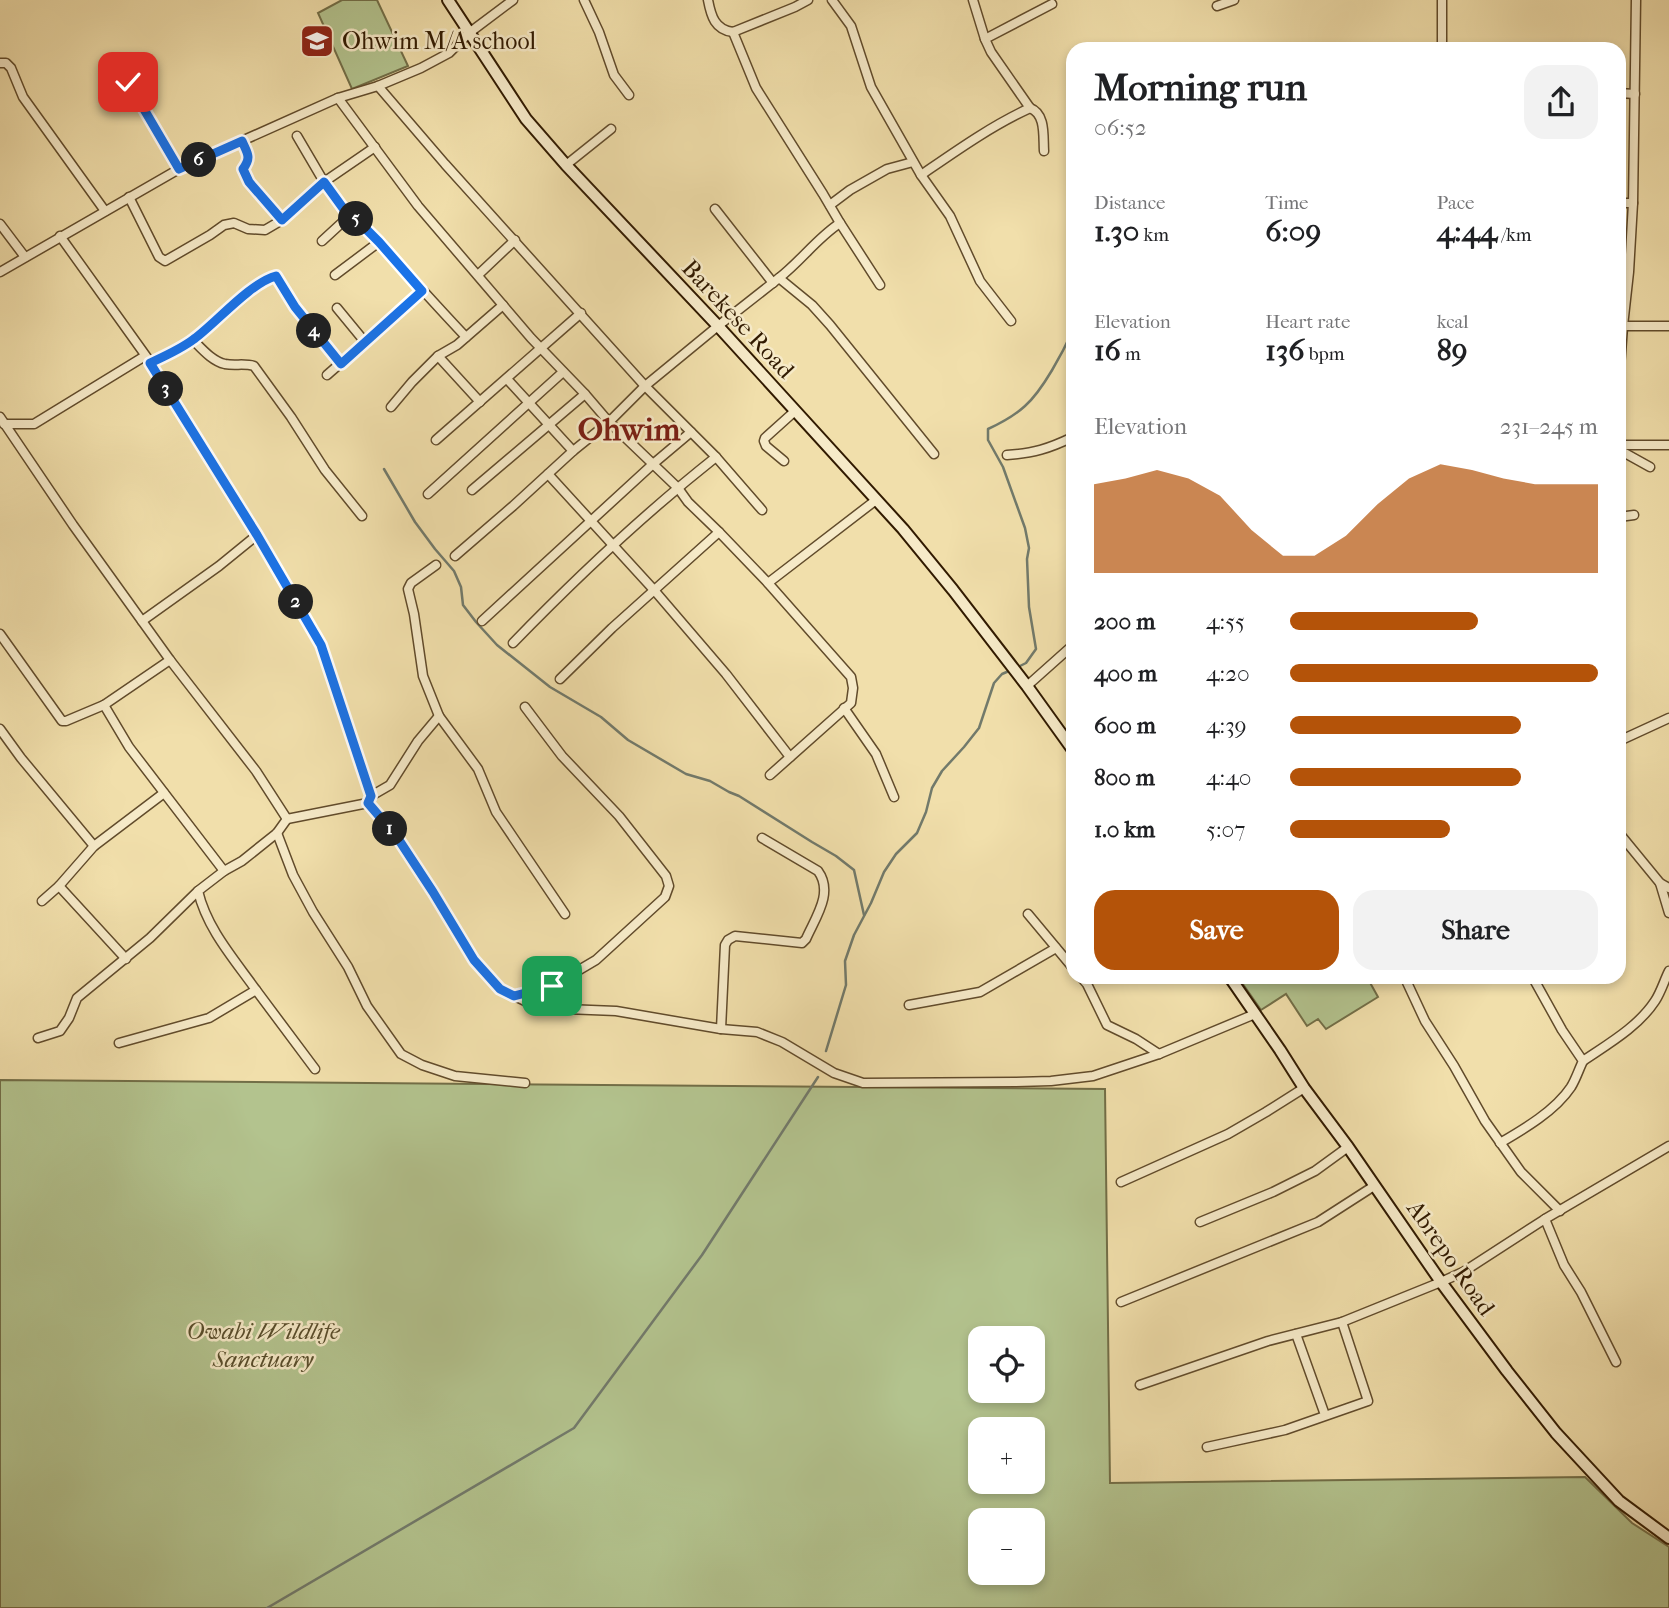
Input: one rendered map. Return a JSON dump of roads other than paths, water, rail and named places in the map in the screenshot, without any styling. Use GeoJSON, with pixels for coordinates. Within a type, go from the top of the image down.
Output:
{"type":"FeatureCollection","features":[{"type":"Feature","properties":{"kind":"main road","name":"Barekese Road"},"geometry":{"type":"LineString","coordinates":[[448,0],[526,119],[903,529],[1027,686]]}},
{"type":"Feature","properties":{"kind":"main road"},"geometry":{"type":"LineString","coordinates":[[1027,686],[1066,740]]}},
{"type":"Feature","properties":{"kind":"main road","name":"Abrepo Road"},"geometry":{"type":"LineString","coordinates":[[1234,984],[1304,1088],[1507,1371],[1556,1433],[1619,1501],[1669,1538]]}},
{"type":"Feature","properties":{"kind":"street"},"geometry":{"type":"LineString","coordinates":[[0,272],[179,169],[338,98],[421,68],[449,53],[469,33],[513,0]]}},
{"type":"Feature","properties":{"kind":"street"},"geometry":{"type":"LineString","coordinates":[[584,0],[600,32],[614,75],[629,95]]}},
{"type":"Feature","properties":{"kind":"street"},"geometry":{"type":"LineString","coordinates":[[708,0],[714,21],[725,31],[733,32],[807,0]]}},
{"type":"Feature","properties":{"kind":"street"},"geometry":{"type":"LineString","coordinates":[[832,0],[851,26],[871,87],[913,162],[950,216],[980,281],[1011,321]]}},
{"type":"Feature","properties":{"kind":"street"},"geometry":{"type":"LineString","coordinates":[[973,0],[991,52],[1030,108],[1037,110],[1041,117],[1044,151]]}},
{"type":"Feature","properties":{"kind":"street"},"geometry":{"type":"LineString","coordinates":[[1217,6],[1234,0]]}},
{"type":"Feature","properties":{"kind":"street"},"geometry":{"type":"LineString","coordinates":[[1442,0],[1442,42]]}},
{"type":"Feature","properties":{"kind":"street"},"geometry":{"type":"LineString","coordinates":[[1442,19],[1449,0]]}},
{"type":"Feature","properties":{"kind":"street"},"geometry":{"type":"LineString","coordinates":[[1626,292],[1633,203],[1636,0]]}},
{"type":"Feature","properties":{"kind":"street"},"geometry":{"type":"LineString","coordinates":[[985,39],[1052,4]]}},
{"type":"Feature","properties":{"kind":"street"},"geometry":{"type":"LineString","coordinates":[[733,32],[756,88],[880,285]]}},
{"type":"Feature","properties":{"kind":"street"},"geometry":{"type":"LineString","coordinates":[[0,63],[6,63],[11,68],[23,97],[105,211]]}},
{"type":"Feature","properties":{"kind":"street"},"geometry":{"type":"LineString","coordinates":[[128,82],[179,169]]}},
{"type":"Feature","properties":{"kind":"street"},"geometry":{"type":"LineString","coordinates":[[377,86],[645,386],[716,457],[762,510]]}},
{"type":"Feature","properties":{"kind":"street"},"geometry":{"type":"LineString","coordinates":[[1626,93],[1635,94]]}},
{"type":"Feature","properties":{"kind":"street"},"geometry":{"type":"LineString","coordinates":[[338,98],[418,206],[541,349],[768,583],[851,677],[853,688],[850,702],[770,775]]}},
{"type":"Feature","properties":{"kind":"street"},"geometry":{"type":"LineString","coordinates":[[921,175],[980,136],[1030,108]]}},
{"type":"Feature","properties":{"kind":"street"},"geometry":{"type":"LineString","coordinates":[[566,165],[611,129]]}},
{"type":"Feature","properties":{"kind":"street"},"geometry":{"type":"LineString","coordinates":[[297,136],[324,182],[348,215],[353,216],[379,242],[466,337]]}},
{"type":"Feature","properties":{"kind":"street"},"geometry":{"type":"LineString","coordinates":[[242,141],[249,158],[243,169],[249,182],[282,220]]}},
{"type":"Feature","properties":{"kind":"street"},"geometry":{"type":"LineString","coordinates":[[129,197],[159,257],[164,261],[224,225],[234,223],[248,229],[265,230],[282,220],[324,182],[375,147]]}},
{"type":"Feature","properties":{"kind":"street"},"geometry":{"type":"LineString","coordinates":[[830,205],[887,169],[913,162]]}},
{"type":"Feature","properties":{"kind":"street"},"geometry":{"type":"LineString","coordinates":[[1626,202],[1633,203]]}},
{"type":"Feature","properties":{"kind":"street"},"geometry":{"type":"LineString","coordinates":[[715,209],[776,280],[812,305],[830,325],[934,454]]}},
{"type":"Feature","properties":{"kind":"street"},"geometry":{"type":"LineString","coordinates":[[322,241],[348,215]]}},
{"type":"Feature","properties":{"kind":"street"},"geometry":{"type":"LineString","coordinates":[[455,556],[609,422],[645,386],[794,266],[840,223]]}},
{"type":"Feature","properties":{"kind":"street"},"geometry":{"type":"LineString","coordinates":[[0,224],[25,257]]}},
{"type":"Feature","properties":{"kind":"street"},"geometry":{"type":"LineString","coordinates":[[60,236],[148,360],[257,535],[321,645],[369,800],[433,892],[474,960],[500,989],[527,1002],[566,1009],[616,1011],[721,1029],[757,1032],[782,1042],[834,1073],[863,1083],[1051,1081],[1093,1076],[1158,1054],[1255,1014]]}},
{"type":"Feature","properties":{"kind":"street"},"geometry":{"type":"LineString","coordinates":[[478,275],[515,240]]}},
{"type":"Feature","properties":{"kind":"street"},"geometry":{"type":"LineString","coordinates":[[335,275],[379,242]]}},
{"type":"Feature","properties":{"kind":"street"},"geometry":{"type":"LineString","coordinates":[[2,421],[34,424],[148,360],[193,340],[254,288],[276,276],[295,307],[341,364]]}},
{"type":"Feature","properties":{"kind":"street"},"geometry":{"type":"LineString","coordinates":[[327,376],[422,291]]}},
{"type":"Feature","properties":{"kind":"street"},"geometry":{"type":"LineString","coordinates":[[391,407],[438,356],[457,345],[503,305]]}},
{"type":"Feature","properties":{"kind":"street"},"geometry":{"type":"LineString","coordinates":[[337,308],[365,342]]}},
{"type":"Feature","properties":{"kind":"street"},"geometry":{"type":"LineString","coordinates":[[436,440],[581,313]]}},
{"type":"Feature","properties":{"kind":"street"},"geometry":{"type":"LineString","coordinates":[[1626,326],[1669,326]]}},
{"type":"Feature","properties":{"kind":"street"},"geometry":{"type":"LineString","coordinates":[[193,340],[212,358],[225,364],[254,366],[325,470],[362,516]]}},
{"type":"Feature","properties":{"kind":"street"},"geometry":{"type":"LineString","coordinates":[[438,356],[480,402]]}},
{"type":"Feature","properties":{"kind":"street"},"geometry":{"type":"LineString","coordinates":[[428,494],[563,372]]}},
{"type":"Feature","properties":{"kind":"street"},"geometry":{"type":"LineString","coordinates":[[507,379],[573,451]]}},
{"type":"Feature","properties":{"kind":"street"},"geometry":{"type":"LineString","coordinates":[[472,490],[585,394]]}},
{"type":"Feature","properties":{"kind":"street"},"geometry":{"type":"LineString","coordinates":[[784,461],[766,446],[764,441],[795,411]]}},
{"type":"Feature","properties":{"kind":"street"},"geometry":{"type":"LineString","coordinates":[[2,421],[72,525],[170,660],[256,771],[287,819]]}},
{"type":"Feature","properties":{"kind":"street"},"geometry":{"type":"LineString","coordinates":[[482,621],[691,432]]}},
{"type":"Feature","properties":{"kind":"street"},"geometry":{"type":"LineString","coordinates":[[1007,454],[1040,451],[1066,440]]}},
{"type":"Feature","properties":{"kind":"street"},"geometry":{"type":"LineString","coordinates":[[1626,446],[1669,445]]}},
{"type":"Feature","properties":{"kind":"street"},"geometry":{"type":"LineString","coordinates":[[1626,454],[1650,467]]}},
{"type":"Feature","properties":{"kind":"street"},"geometry":{"type":"LineString","coordinates":[[513,643],[570,585],[716,457]]}},
{"type":"Feature","properties":{"kind":"street"},"geometry":{"type":"LineString","coordinates":[[548,474],[726,674],[790,757]]}},
{"type":"Feature","properties":{"kind":"street"},"geometry":{"type":"LineString","coordinates":[[768,583],[876,500]]}},
{"type":"Feature","properties":{"kind":"street"},"geometry":{"type":"LineString","coordinates":[[1626,516],[1634,515]]}},
{"type":"Feature","properties":{"kind":"street"},"geometry":{"type":"LineString","coordinates":[[560,679],[719,532]]}},
{"type":"Feature","properties":{"kind":"street"},"geometry":{"type":"LineString","coordinates":[[142,621],[257,535]]}},
{"type":"Feature","properties":{"kind":"street"},"geometry":{"type":"LineString","coordinates":[[436,565],[411,583],[408,589],[423,676],[439,716],[478,769],[496,813],[565,914]]}},
{"type":"Feature","properties":{"kind":"street"},"geometry":{"type":"LineString","coordinates":[[0,634],[62,721],[104,705],[170,660]]}},
{"type":"Feature","properties":{"kind":"street"},"geometry":{"type":"LineString","coordinates":[[1027,686],[1066,651]]}},
{"type":"Feature","properties":{"kind":"street"},"geometry":{"type":"LineString","coordinates":[[104,705],[129,747],[224,871]]}},
{"type":"Feature","properties":{"kind":"street"},"geometry":{"type":"LineString","coordinates":[[514,996],[552,986],[596,960],[665,897],[669,886],[666,876],[619,816],[562,756],[525,707]]}},
{"type":"Feature","properties":{"kind":"street"},"geometry":{"type":"LineString","coordinates":[[844,708],[876,754],[894,797]]}},
{"type":"Feature","properties":{"kind":"street"},"geometry":{"type":"LineString","coordinates":[[38,1038],[60,1031],[77,998],[126,959],[198,891],[277,833],[287,819],[369,800],[390,785],[418,741],[439,716]]}},
{"type":"Feature","properties":{"kind":"street"},"geometry":{"type":"LineString","coordinates":[[1626,738],[1669,718]]}},
{"type":"Feature","properties":{"kind":"street"},"geometry":{"type":"LineString","coordinates":[[0,729],[94,846]]}},
{"type":"Feature","properties":{"kind":"street"},"geometry":{"type":"LineString","coordinates":[[42,901],[94,846],[164,793]]}},
{"type":"Feature","properties":{"kind":"street"},"geometry":{"type":"LineString","coordinates":[[277,833],[293,874],[313,912],[348,967],[367,1006],[401,1054],[422,1065],[455,1076],[525,1083]]}},
{"type":"Feature","properties":{"kind":"street"},"geometry":{"type":"LineString","coordinates":[[721,1029],[725,945],[728,940],[735,936],[802,943],[825,895],[823,878],[818,871],[762,838]]}},
{"type":"Feature","properties":{"kind":"street"},"geometry":{"type":"LineString","coordinates":[[1626,842],[1660,883],[1669,888]]}},
{"type":"Feature","properties":{"kind":"street"},"geometry":{"type":"LineString","coordinates":[[1660,883],[1669,913]]}},
{"type":"Feature","properties":{"kind":"street"},"geometry":{"type":"LineString","coordinates":[[59,886],[126,959]]}},
{"type":"Feature","properties":{"kind":"street"},"geometry":{"type":"LineString","coordinates":[[198,891],[201,906],[212,928],[315,1069]]}},
{"type":"Feature","properties":{"kind":"street"},"geometry":{"type":"LineString","coordinates":[[1028,914],[1066,960]]}},
{"type":"Feature","properties":{"kind":"street"},"geometry":{"type":"LineString","coordinates":[[909,1005],[980,992],[1056,948]]}},
{"type":"Feature","properties":{"kind":"street"},"geometry":{"type":"LineString","coordinates":[[1500,1143],[1549,1110],[1571,1088],[1583,1061],[1640,1020],[1655,1001],[1669,971]]}},
{"type":"Feature","properties":{"kind":"street"},"geometry":{"type":"LineString","coordinates":[[1087,984],[1107,1025],[1136,1039],[1158,1054]]}},
{"type":"Feature","properties":{"kind":"street"},"geometry":{"type":"LineString","coordinates":[[1408,984],[1425,1021],[1500,1143],[1521,1172],[1560,1211]]}},
{"type":"Feature","properties":{"kind":"street"},"geometry":{"type":"LineString","coordinates":[[1536,984],[1583,1061]]}},
{"type":"Feature","properties":{"kind":"street"},"geometry":{"type":"LineString","coordinates":[[119,1043],[209,1018],[256,990]]}},
{"type":"Feature","properties":{"kind":"street"},"geometry":{"type":"LineString","coordinates":[[1121,1182],[1228,1134],[1304,1088]]}},
{"type":"Feature","properties":{"kind":"street"},"geometry":{"type":"LineString","coordinates":[[1140,1385],[1268,1341],[1342,1322],[1441,1282],[1463,1272],[1545,1219],[1669,1146]]}},
{"type":"Feature","properties":{"kind":"street"},"geometry":{"type":"LineString","coordinates":[[1200,1222],[1284,1187],[1315,1171],[1348,1147]]}},
{"type":"Feature","properties":{"kind":"street"},"geometry":{"type":"LineString","coordinates":[[1121,1302],[1318,1222],[1374,1186]]}},
{"type":"Feature","properties":{"kind":"street"},"geometry":{"type":"LineString","coordinates":[[1545,1219],[1564,1265],[1581,1292],[1616,1362]]}},
{"type":"Feature","properties":{"kind":"street"},"geometry":{"type":"LineString","coordinates":[[1207,1447],[1285,1430],[1368,1401],[1342,1322]]}},
{"type":"Feature","properties":{"kind":"street"},"geometry":{"type":"LineString","coordinates":[[1296,1334],[1325,1415]]}},
{"type":"Feature","properties":{"kind":"waterway"},"geometry":{"type":"LineString","coordinates":[[1018,667],[1026,663],[1036,649],[1029,607],[1029,548],[1025,528],[1003,467],[988,440],[988,429],[1021,410],[1032,399],[1066,345]]}},
{"type":"Feature","properties":{"kind":"waterway"},"geometry":{"type":"LineString","coordinates":[[384,469],[415,522],[454,571],[461,587],[463,605],[497,645],[550,687],[601,717],[628,740],[686,774],[710,781],[739,796],[836,856],[854,870],[864,915]]}},
{"type":"Feature","properties":{"kind":"waterway"},"geometry":{"type":"LineString","coordinates":[[826,1051],[846,985],[845,961],[854,935],[884,872],[896,854],[917,833],[932,788],[942,771],[979,728],[994,683],[1009,671]]}},
{"type":"Feature","properties":{"kind":"waterway"},"geometry":{"type":"LineString","coordinates":[[267,1608],[574,1428],[702,1255],[818,1077]]}},
{"type":"Feature","properties":{"kind":"place","name":"Ohwim M/A school"},"geometry":{"type":"Point","coordinates":[317,41]}},
{"type":"Feature","properties":{"kind":"district","name":"Ohwim"},"geometry":{"type":"Point","coordinates":[629,429]}},
{"type":"Feature","properties":{"kind":"park label","name":"Owabi Wildlife Sanctuary"},"geometry":{"type":"Point","coordinates":[263,1345]}}]}
